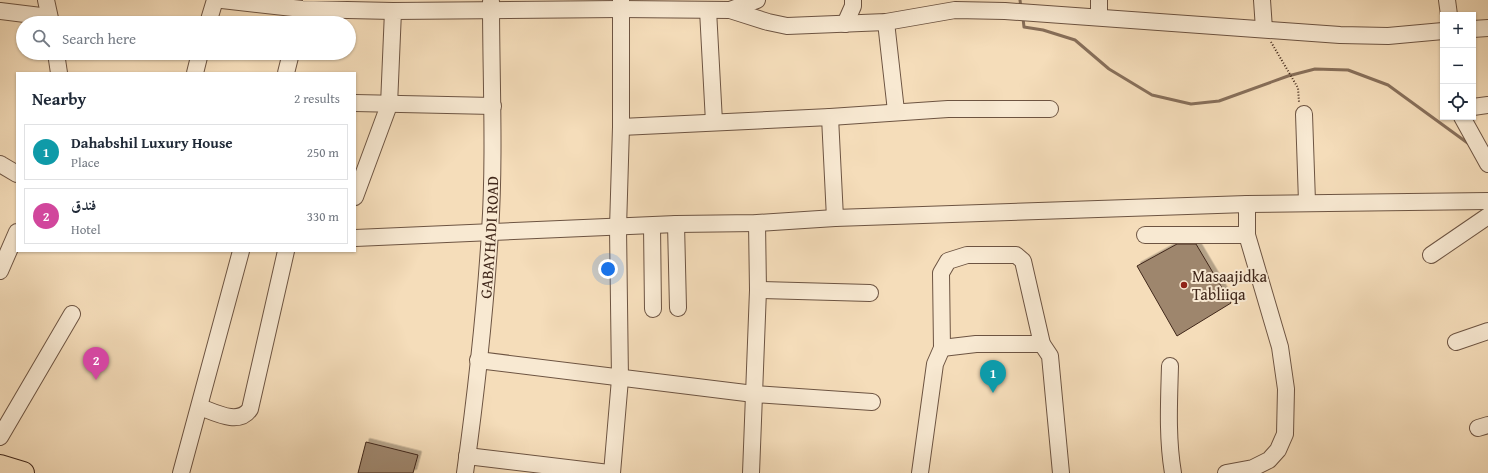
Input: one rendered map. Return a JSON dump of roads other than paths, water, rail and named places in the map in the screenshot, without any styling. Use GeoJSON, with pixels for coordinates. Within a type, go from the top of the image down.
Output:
{"type":"FeatureCollection","features":[{"type":"Feature","properties":{"kind":"highway"},"geometry":{"type":"LineString","coordinates":[[0,466],[23,473]]}},
{"type":"Feature","properties":{"kind":"street"},"geometry":{"type":"LineString","coordinates":[[46,0],[49,16]]}},
{"type":"Feature","properties":{"kind":"street"},"geometry":{"type":"LineString","coordinates":[[210,16],[215,0]]}},
{"type":"Feature","properties":{"kind":"street"},"geometry":{"type":"LineString","coordinates":[[222,0],[300,16],[491,6],[620,4],[730,10],[768,22],[787,26],[886,22],[955,10],[1035,12],[1264,29],[1388,36],[1440,31]]}},
{"type":"Feature","properties":{"kind":"street"},"geometry":{"type":"LineString","coordinates":[[730,10],[757,0]]}},
{"type":"Feature","properties":{"kind":"street"},"geometry":{"type":"LineString","coordinates":[[845,24],[853,6],[853,0]]}},
{"type":"Feature","properties":{"kind":"street"},"geometry":{"type":"LineString","coordinates":[[1099,0],[1099,17]]}},
{"type":"Feature","properties":{"kind":"street"},"geometry":{"type":"LineString","coordinates":[[1262,0],[1264,29]]}},
{"type":"Feature","properties":{"kind":"street"},"geometry":{"type":"LineString","coordinates":[[1447,0],[1449,12]]}},
{"type":"Feature","properties":{"kind":"street"},"geometry":{"type":"LineString","coordinates":[[612,473],[620,379],[618,228],[621,128],[620,4]]}},
{"type":"Feature","properties":{"kind":"street","name":"GABAYHADI ROAD"},"geometry":{"type":"LineString","coordinates":[[465,473],[478,360],[490,232],[493,106],[491,6]]}},
{"type":"Feature","properties":{"kind":"street"},"geometry":{"type":"LineString","coordinates":[[708,10],[714,122]]}},
{"type":"Feature","properties":{"kind":"street"},"geometry":{"type":"LineString","coordinates":[[0,11],[28,16]]}},
{"type":"Feature","properties":{"kind":"street"},"geometry":{"type":"LineString","coordinates":[[356,193],[389,105],[393,11]]}},
{"type":"Feature","properties":{"kind":"street"},"geometry":{"type":"LineString","coordinates":[[886,22],[896,111]]}},
{"type":"Feature","properties":{"kind":"street"},"geometry":{"type":"LineString","coordinates":[[1476,29],[1488,28]]}},
{"type":"Feature","properties":{"kind":"street"},"geometry":{"type":"LineString","coordinates":[[57,60],[60,72]]}},
{"type":"Feature","properties":{"kind":"street"},"geometry":{"type":"LineString","coordinates":[[194,72],[198,60]]}},
{"type":"Feature","properties":{"kind":"street"},"geometry":{"type":"LineString","coordinates":[[286,72],[289,60]]}},
{"type":"Feature","properties":{"kind":"street"},"geometry":{"type":"LineString","coordinates":[[356,103],[389,105],[493,106]]}},
{"type":"Feature","properties":{"kind":"street"},"geometry":{"type":"LineString","coordinates":[[1476,107],[1488,105]]}},
{"type":"Feature","properties":{"kind":"street"},"geometry":{"type":"LineString","coordinates":[[621,128],[830,117],[896,111],[948,109],[1050,109]]}},
{"type":"Feature","properties":{"kind":"street"},"geometry":{"type":"LineString","coordinates":[[1304,114],[1307,202]]}},
{"type":"Feature","properties":{"kind":"street"},"geometry":{"type":"LineString","coordinates":[[830,117],[835,218]]}},
{"type":"Feature","properties":{"kind":"street"},"geometry":{"type":"LineString","coordinates":[[1464,120],[1488,164]]}},
{"type":"Feature","properties":{"kind":"street"},"geometry":{"type":"LineString","coordinates":[[0,164],[16,173]]}},
{"type":"Feature","properties":{"kind":"street"},"geometry":{"type":"LineString","coordinates":[[356,238],[618,228],[676,224],[757,223],[835,218],[1307,202],[1488,201]]}},
{"type":"Feature","properties":{"kind":"street"},"geometry":{"type":"LineString","coordinates":[[1226,473],[1253,468],[1269,460],[1278,450],[1285,434],[1286,388],[1280,347],[1247,235],[1247,204]]}},
{"type":"Feature","properties":{"kind":"street"},"geometry":{"type":"LineString","coordinates":[[1432,255],[1488,216]]}},
{"type":"Feature","properties":{"kind":"street"},"geometry":{"type":"LineString","coordinates":[[751,473],[758,290],[757,223]]}},
{"type":"Feature","properties":{"kind":"street"},"geometry":{"type":"LineString","coordinates":[[676,224],[678,308]]}},
{"type":"Feature","properties":{"kind":"street"},"geometry":{"type":"LineString","coordinates":[[652,226],[653,309]]}},
{"type":"Feature","properties":{"kind":"street"},"geometry":{"type":"LineString","coordinates":[[1,265],[16,234]]}},
{"type":"Feature","properties":{"kind":"street"},"geometry":{"type":"LineString","coordinates":[[1145,235],[1247,235]]}},
{"type":"Feature","properties":{"kind":"street"},"geometry":{"type":"LineString","coordinates":[[181,473],[241,252]]}},
{"type":"Feature","properties":{"kind":"street"},"geometry":{"type":"LineString","coordinates":[[200,407],[232,418],[244,416],[250,409],[286,252]]}},
{"type":"Feature","properties":{"kind":"street"},"geometry":{"type":"LineString","coordinates":[[920,473],[935,364],[942,348],[941,273],[948,261],[967,255],[1016,255],[1023,261],[1042,344],[1050,356],[1053,371],[1061,473]]}},
{"type":"Feature","properties":{"kind":"street"},"geometry":{"type":"LineString","coordinates":[[758,290],[870,293]]}},
{"type":"Feature","properties":{"kind":"street"},"geometry":{"type":"LineString","coordinates":[[0,437],[72,314]]}},
{"type":"Feature","properties":{"kind":"street"},"geometry":{"type":"LineString","coordinates":[[1456,342],[1488,331]]}},
{"type":"Feature","properties":{"kind":"street"},"geometry":{"type":"LineString","coordinates":[[942,348],[984,344],[1042,344]]}},
{"type":"Feature","properties":{"kind":"street"},"geometry":{"type":"LineString","coordinates":[[478,360],[620,379],[754,394],[872,402]]}},
{"type":"Feature","properties":{"kind":"street"},"geometry":{"type":"LineString","coordinates":[[1170,366],[1168,418],[1169,450],[1173,473]]}},
{"type":"Feature","properties":{"kind":"street"},"geometry":{"type":"LineString","coordinates":[[467,456],[609,473]]}},
{"type":"Feature","properties":{"kind":"waterway"},"geometry":{"type":"LineString","coordinates":[[1020,0],[1021,8]]}},
{"type":"Feature","properties":{"kind":"waterway"},"geometry":{"type":"LineString","coordinates":[[1023,18],[1024,27],[1043,30],[1075,40],[1109,69],[1152,95],[1191,104],[1219,101],[1288,76],[1315,69],[1348,70],[1388,85],[1469,144]]}},
{"type":"Feature","properties":{"kind":"place","name":"Masaajidka Tabliiqa"},"geometry":{"type":"Point","coordinates":[1184,285]}},
{"type":"Feature","properties":{"kind":"place","name":"فندق"},"geometry":{"type":"Point","coordinates":[96,380]}},
{"type":"Feature","properties":{"kind":"place","name":"Dahabshil Luxury House"},"geometry":{"type":"Point","coordinates":[993,393]}}]}
